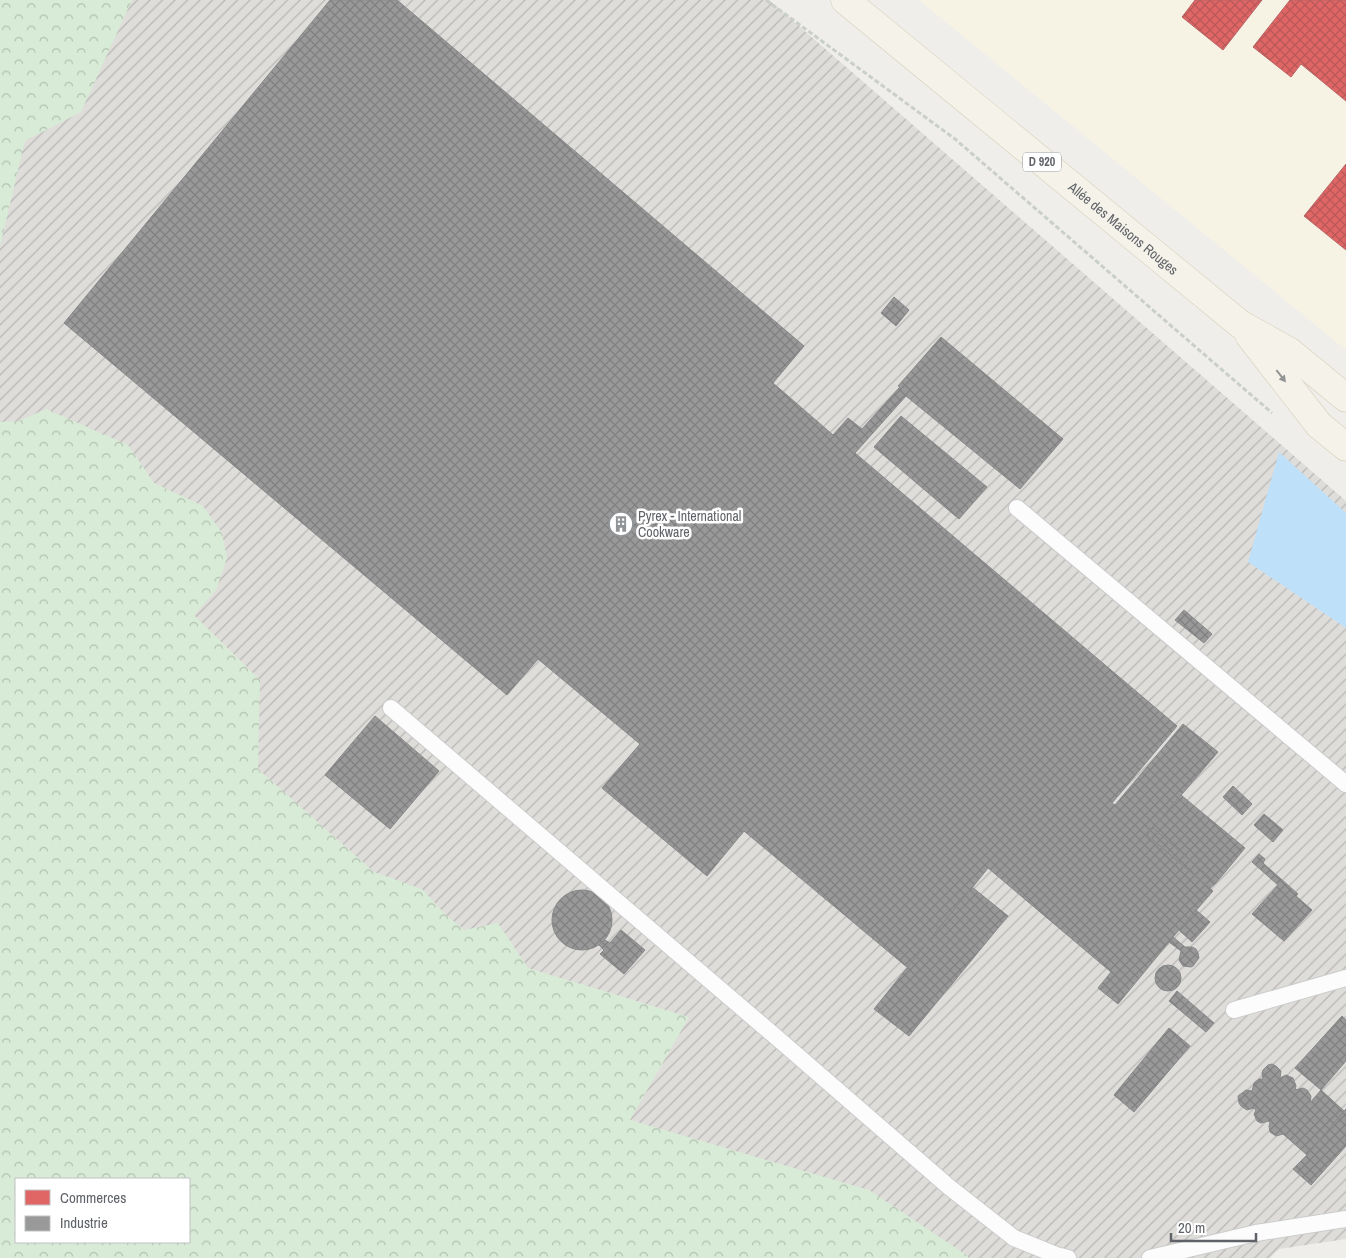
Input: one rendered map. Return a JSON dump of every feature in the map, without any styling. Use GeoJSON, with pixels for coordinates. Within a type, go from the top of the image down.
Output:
{"type":"FeatureCollection","features":[{"type":"Feature","properties":{"kind":"main road","name":"Allée des Maisons Rouges"},"geometry":{"type":"LineString","coordinates":[[845,0],[1240,324],[1290,352],[1346,398]]}},
{"type":"Feature","properties":{"kind":"main road","name":"Allée des Maisons Rouges"},"geometry":{"type":"LineString","coordinates":[[1240,324],[1319,425],[1346,447]]}},
{"type":"Feature","properties":{"kind":"lane"},"geometry":{"type":"LineString","coordinates":[[1018,508],[1346,784]]}},
{"type":"Feature","properties":{"kind":"lane"},"geometry":{"type":"LineString","coordinates":[[391,708],[949,1187],[1014,1238],[1068,1258]]}},
{"type":"Feature","properties":{"kind":"lane"},"geometry":{"type":"LineString","coordinates":[[1234,1010],[1346,978]]}},
{"type":"Feature","properties":{"kind":"lane"},"geometry":{"type":"LineString","coordinates":[[1150,1258],[1256,1233],[1346,1219]]}},
{"type":"Feature","properties":{"kind":"path"},"geometry":{"type":"LineString","coordinates":[[766,0],[955,139],[1279,419]]}},
{"type":"Feature","properties":{"kind":"shaded area"},"geometry":{"type":"Polygon","coordinates":[[[0,0],[769,0],[1346,501],[1346,1239],[1279,1249],[1270,1258],[783,1258],[0,552],[0,0]]]}},
{"type":"Feature","properties":{"kind":"shaded area"},"geometry":{"type":"Polygon","coordinates":[[[919,0],[1346,0],[1346,350],[919,0]]]}},
{"type":"Feature","properties":{"kind":"green space"},"geometry":{"type":"Polygon","coordinates":[[[0,0],[132,0],[81,112],[25,141],[0,246],[0,0]]]}},
{"type":"Feature","properties":{"kind":"green space"},"geometry":{"type":"Polygon","coordinates":[[[46,409],[128,445],[154,483],[203,506],[222,533],[227,558],[216,590],[194,615],[260,680],[258,769],[374,872],[422,889],[444,913],[464,930],[498,923],[528,968],[689,1017],[630,1120],[869,1190],[968,1256],[968,1258],[0,1258],[0,422],[19,421],[46,409]]]}},
{"type":"Feature","properties":{"kind":"water"},"geometry":{"type":"Polygon","coordinates":[[[1279,452],[1346,513],[1346,628],[1248,562],[1279,452]]]}},
{"type":"Feature","properties":{"kind":"building: Commerces"},"geometry":{"type":"Polygon","coordinates":[[[1195,0],[1262,0],[1223,50],[1182,17],[1195,0]]]}},
{"type":"Feature","properties":{"kind":"building: Commerces"},"geometry":{"type":"Polygon","coordinates":[[[1290,0],[1346,0],[1346,101],[1301,64],[1291,77],[1253,47],[1290,0]]]}},
{"type":"Feature","properties":{"kind":"building: Commerces"},"geometry":{"type":"Polygon","coordinates":[[[1346,164],[1346,250],[1304,216],[1346,164]]]}},
{"type":"Feature","properties":{"kind":"building: Industrie","name":"Pyrex - International Cookware"},"geometry":{"type":"Polygon","coordinates":[[[330,0],[397,0],[804,346],[773,383],[833,435],[848,418],[862,429],[941,337],[1063,439],[1020,489],[906,396],[855,453],[1177,726],[1112,803],[1115,805],[1183,724],[1218,752],[1147,835],[1213,891],[1173,937],[1185,947],[1196,949],[1199,958],[1193,966],[1183,966],[1179,960],[1181,951],[1169,942],[1118,1004],[1098,988],[1111,972],[988,868],[908,968],[744,831],[707,876],[602,788],[640,744],[538,659],[507,695],[64,323],[330,0]]]}},
{"type":"Feature","properties":{"kind":"building: Industrie"},"geometry":{"type":"Polygon","coordinates":[[[894,297],[909,310],[896,326],[881,313],[894,297]]]}},
{"type":"Feature","properties":{"kind":"building: Industrie"},"geometry":{"type":"Polygon","coordinates":[[[901,416],[987,487],[959,519],[874,447],[901,416]]]}},
{"type":"Feature","properties":{"kind":"building: Industrie"},"geometry":{"type":"Polygon","coordinates":[[[1184,610],[1212,634],[1204,643],[1175,620],[1184,610]]]}},
{"type":"Feature","properties":{"kind":"building: Industrie"},"geometry":{"type":"Polygon","coordinates":[[[375,716],[439,771],[390,829],[325,775],[375,716]]]}},
{"type":"Feature","properties":{"kind":"building: Industrie"},"geometry":{"type":"Polygon","coordinates":[[[1233,786],[1252,804],[1242,815],[1223,797],[1233,786]]]}},
{"type":"Feature","properties":{"kind":"building: Industrie"},"geometry":{"type":"Polygon","coordinates":[[[1181,795],[1245,848],[1216,883],[1153,828],[1181,795]]]}},
{"type":"Feature","properties":{"kind":"building: Industrie"},"geometry":{"type":"Polygon","coordinates":[[[1264,814],[1283,830],[1273,842],[1254,825],[1264,814]]]}},
{"type":"Feature","properties":{"kind":"building: Industrie"},"geometry":{"type":"Polygon","coordinates":[[[1153,828],[1216,883],[1210,888],[1147,835],[1153,828]]]}},
{"type":"Feature","properties":{"kind":"building: Industrie"},"geometry":{"type":"Polygon","coordinates":[[[1259,854],[1265,859],[1263,863],[1298,894],[1296,896],[1312,910],[1284,941],[1252,914],[1278,885],[1252,862],[1259,854]]]}},
{"type":"Feature","properties":{"kind":"building: Industrie"},"geometry":{"type":"Polygon","coordinates":[[[972,887],[1008,916],[909,1036],[874,1009],[972,887]]]}},
{"type":"Feature","properties":{"kind":"building: Industrie"},"geometry":{"type":"Polygon","coordinates":[[[582,890],[599,895],[607,903],[612,920],[607,937],[599,945],[582,950],[565,945],[557,937],[552,920],[557,903],[565,895],[582,890]]]}},
{"type":"Feature","properties":{"kind":"building: Industrie"},"geometry":{"type":"Polygon","coordinates":[[[1196,910],[1210,922],[1192,942],[1179,930],[1196,910]]]}},
{"type":"Feature","properties":{"kind":"building: Industrie"},"geometry":{"type":"Polygon","coordinates":[[[621,930],[645,950],[624,974],[600,954],[604,950],[599,945],[605,940],[610,943],[621,930]]]}},
{"type":"Feature","properties":{"kind":"building: Industrie"},"geometry":{"type":"Polygon","coordinates":[[[1168,965],[1177,969],[1181,978],[1177,987],[1168,991],[1159,987],[1155,978],[1159,969],[1168,965]]]}},
{"type":"Feature","properties":{"kind":"building: Industrie"},"geometry":{"type":"Polygon","coordinates":[[[1177,991],[1214,1023],[1206,1032],[1169,1001],[1177,991]]]}},
{"type":"Feature","properties":{"kind":"building: Industrie"},"geometry":{"type":"Polygon","coordinates":[[[1342,1016],[1346,1020],[1346,1061],[1321,1090],[1295,1068],[1342,1016]]]}},
{"type":"Feature","properties":{"kind":"building: Industrie"},"geometry":{"type":"Polygon","coordinates":[[[1169,1028],[1190,1046],[1134,1112],[1114,1095],[1169,1028]]]}},
{"type":"Feature","properties":{"kind":"building: Industrie"},"geometry":{"type":"Polygon","coordinates":[[[1272,1064],[1281,1071],[1280,1078],[1286,1075],[1293,1078],[1296,1086],[1295,1090],[1303,1088],[1307,1090],[1311,1096],[1310,1103],[1321,1090],[1344,1111],[1307,1155],[1283,1134],[1276,1136],[1270,1132],[1269,1121],[1261,1123],[1257,1121],[1254,1108],[1247,1110],[1239,1103],[1238,1096],[1246,1090],[1252,1091],[1254,1083],[1259,1079],[1263,1079],[1263,1070],[1272,1064]]]}},
{"type":"Feature","properties":{"kind":"building: Industrie"},"geometry":{"type":"Polygon","coordinates":[[[1346,1109],[1346,1146],[1311,1185],[1293,1169],[1346,1109]]]}},
{"type":"Feature","properties":{"kind":"place","name":"Pyrex - International Cookware"},"geometry":{"type":"Point","coordinates":[621,524]}}]}
